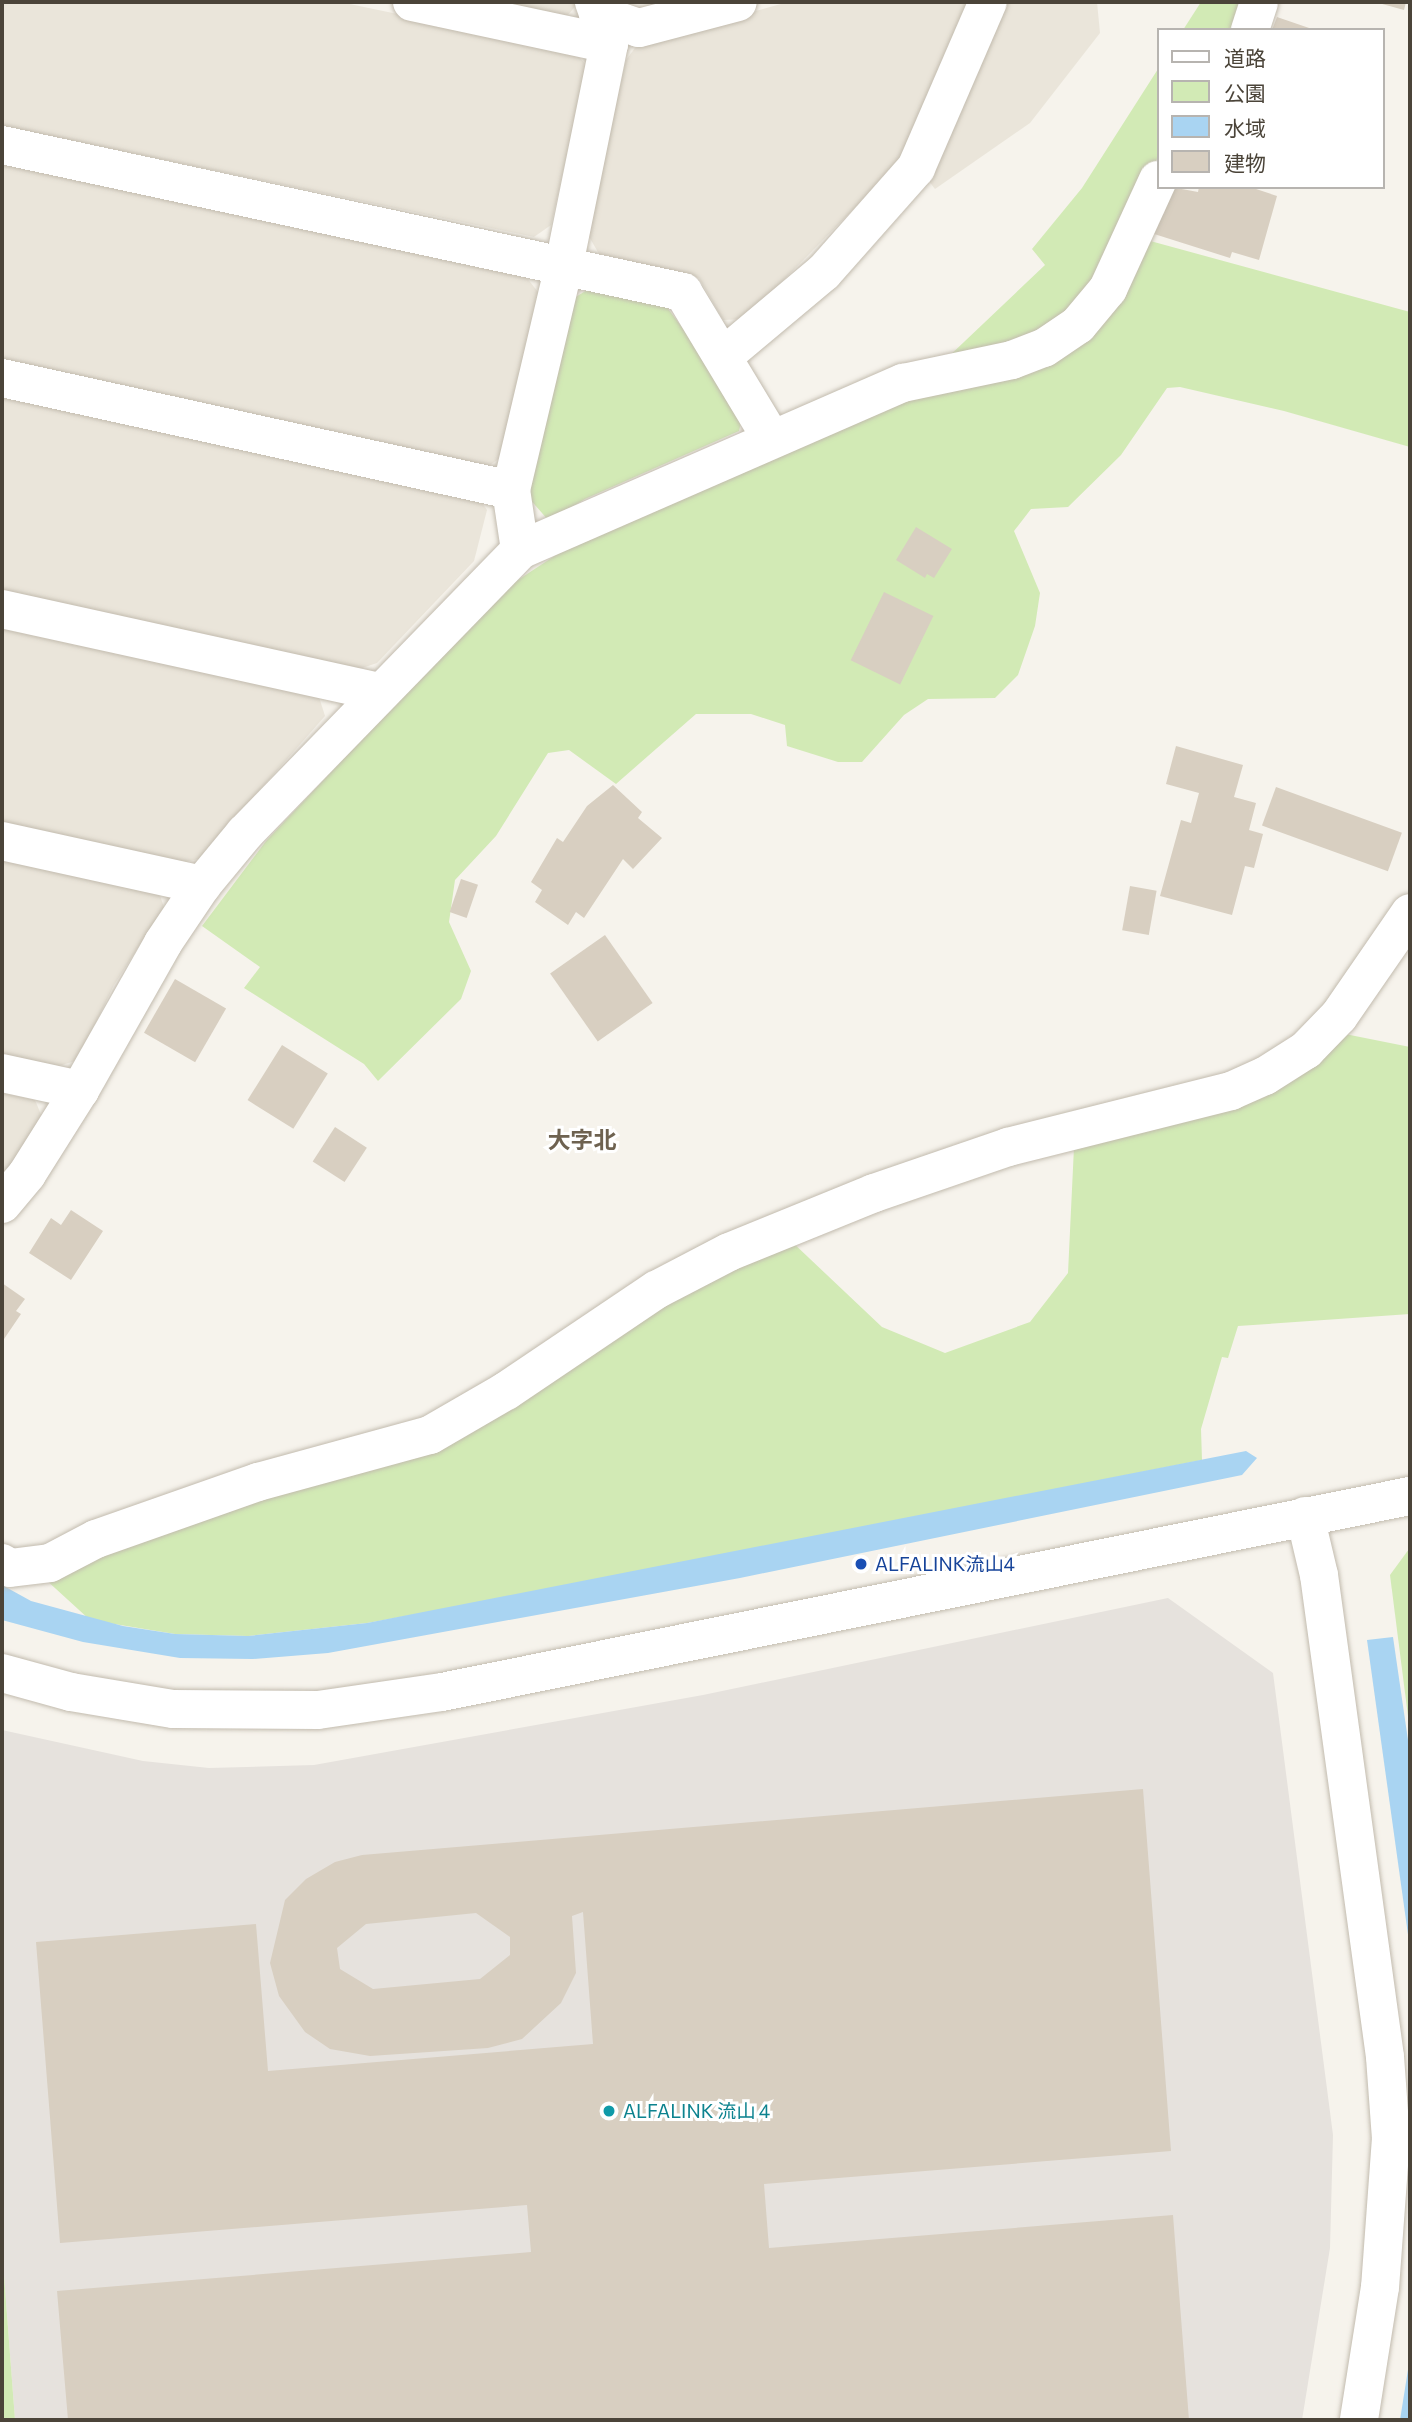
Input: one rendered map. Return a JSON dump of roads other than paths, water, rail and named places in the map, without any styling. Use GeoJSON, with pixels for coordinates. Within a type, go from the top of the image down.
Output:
{"type":"FeatureCollection","features":[{"type":"Feature","properties":{"kind":"street"},"geometry":{"type":"LineString","coordinates":[[412,2],[600,20],[639,27],[738,2]]}},
{"type":"Feature","properties":{"kind":"street"},"geometry":{"type":"LineString","coordinates":[[725,355],[824,272],[916,168],[988,2]]}},
{"type":"Feature","properties":{"kind":"street"},"geometry":{"type":"LineString","coordinates":[[1251,28],[1259,2]]}},
{"type":"Feature","properties":{"kind":"street"},"geometry":{"type":"LineString","coordinates":[[520,550],[511,490],[564,265],[600,20]]}},
{"type":"Feature","properties":{"kind":"street"},"geometry":{"type":"LineString","coordinates":[[2,145],[683,292],[725,355],[771,438]]}},
{"type":"Feature","properties":{"kind":"street"},"geometry":{"type":"LineString","coordinates":[[2,1204],[27,1174],[80,1090],[163,943],[202,885],[245,833],[379,692],[520,550],[902,383],[1012,360],[1044,348],[1078,325],[1108,289],[1156,184]]}},
{"type":"Feature","properties":{"kind":"street"},"geometry":{"type":"LineString","coordinates":[[2,378],[511,490]]}},
{"type":"Feature","properties":{"kind":"street"},"geometry":{"type":"LineString","coordinates":[[2,609],[379,692]]}},
{"type":"Feature","properties":{"kind":"street"},"geometry":{"type":"LineString","coordinates":[[2,841],[202,885]]}},
{"type":"Feature","properties":{"kind":"street"},"geometry":{"type":"LineString","coordinates":[[2,1563],[10,1568],[50,1563],[96,1539],[258,1482],[429,1435],[517,1383],[656,1290],[716,1257],[874,1193],[1008,1147],[1231,1091],[1265,1076],[1306,1050],[1339,1016],[1410,913]]}},
{"type":"Feature","properties":{"kind":"street"},"geometry":{"type":"LineString","coordinates":[[2,1073],[80,1090]]}},
{"type":"Feature","properties":{"kind":"street"},"geometry":{"type":"LineString","coordinates":[[2,1673],[71,1692],[173,1709],[318,1710],[456,1690],[1410,1496]]}},
{"type":"Feature","properties":{"kind":"street"},"geometry":{"type":"LineString","coordinates":[[1305,1516],[1319,1575],[1385,2057],[1391,2138],[1380,2287],[1359,2420]]}},
{"type":"Feature","properties":{"kind":"water"},"geometry":{"type":"Polygon","coordinates":[[[1246,1451],[1257,1458],[1242,1475],[740,1578],[328,1653],[253,1659],[180,1658],[83,1642],[2,1620],[2,1585],[31,1601],[123,1626],[175,1634],[248,1636],[367,1623],[1246,1451]]]}},
{"type":"Feature","properties":{"kind":"water"},"geometry":{"type":"Polygon","coordinates":[[[1393,1637],[1410,1754],[1410,1949],[1367,1640],[1393,1637]]]}},
{"type":"Feature","properties":{"kind":"water"},"geometry":{"type":"Polygon","coordinates":[[[1410,2357],[1410,2420],[1400,2420],[1410,2357]]]}},
{"type":"Feature","properties":{"kind":"place","name":"ALFALINK流山4"},"geometry":{"type":"Point","coordinates":[861,1564]}},
{"type":"Feature","properties":{"kind":"place","name":"ALFALINK 流山 4"},"geometry":{"type":"Point","coordinates":[609,2111]}},
{"type":"Feature","properties":{"kind":"district","name":"大字北"},"geometry":{"type":"Point","coordinates":[582,1139]}}]}
